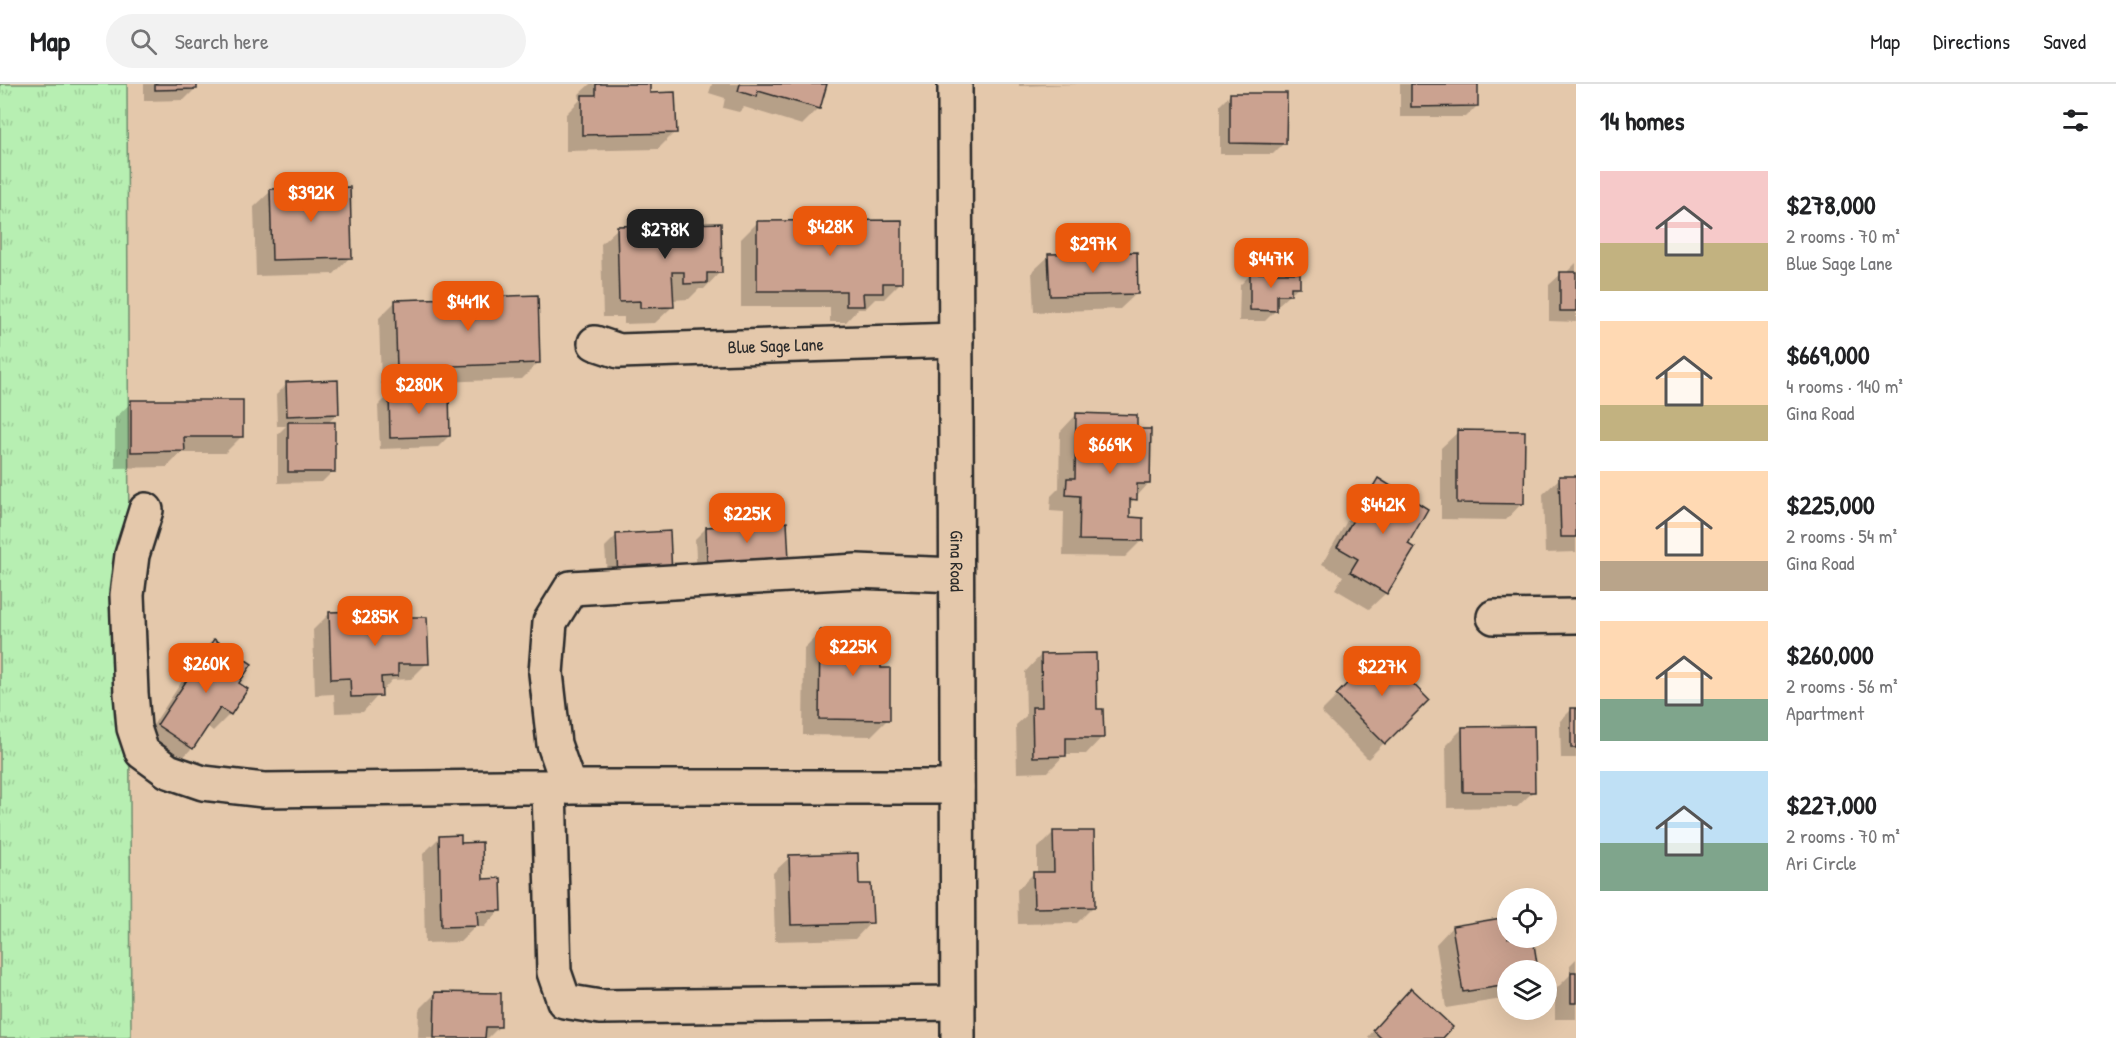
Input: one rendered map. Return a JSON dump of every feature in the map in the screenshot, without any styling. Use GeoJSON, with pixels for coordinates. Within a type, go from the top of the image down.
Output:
{"type":"FeatureCollection","features":[{"type":"Feature","properties":{"kind":"street","name":"Gina Road"},"geometry":{"type":"LineString","coordinates":[[955,84],[958,1038]]}},
{"type":"Feature","properties":{"kind":"street","name":"Blue Sage Lane"},"geometry":{"type":"LineString","coordinates":[[595,343],[619,351],[956,340]]}},
{"type":"Feature","properties":{"kind":"street"},"geometry":{"type":"LineString","coordinates":[[146,510],[132,555],[127,595],[134,728],[142,753],[168,771],[203,783],[264,790],[957,787]]}},
{"type":"Feature","properties":{"kind":"street"},"geometry":{"type":"LineString","coordinates":[[957,575],[857,571],[571,588],[550,622],[546,673],[559,787],[554,972],[564,1001],[600,1007],[958,1003]]}},
{"type":"Feature","properties":{"kind":"street"},"geometry":{"type":"LineString","coordinates":[[1494,617],[1576,616]]}},
{"type":"Feature","properties":{"kind":"green space"},"geometry":{"type":"Polygon","coordinates":[[[0,84],[127,84],[131,1038],[0,1038],[0,84]]]}},
{"type":"Feature","properties":{"kind":"building"},"geometry":{"type":"Polygon","coordinates":[[[155,84],[197,84],[197,89],[155,90],[155,84]]]}},
{"type":"Feature","properties":{"kind":"building"},"geometry":{"type":"Polygon","coordinates":[[[596,84],[650,84],[650,93],[675,92],[677,133],[582,135],[582,95],[596,95],[596,84]]]}},
{"type":"Feature","properties":{"kind":"building"},"geometry":{"type":"Polygon","coordinates":[[[740,84],[827,84],[820,109],[758,91],[757,97],[738,91],[740,84]]]}},
{"type":"Feature","properties":{"kind":"building"},"geometry":{"type":"Polygon","coordinates":[[[1411,84],[1478,84],[1478,106],[1411,107],[1411,84]]]}},
{"type":"Feature","properties":{"kind":"building"},"geometry":{"type":"Polygon","coordinates":[[[1230,93],[1287,93],[1286,144],[1230,143],[1230,93]]]}},
{"type":"Feature","properties":{"kind":"building"},"geometry":{"type":"Polygon","coordinates":[[[350,187],[352,258],[272,260],[270,189],[350,187]]]}},
{"type":"Feature","properties":{"kind":"building"},"geometry":{"type":"Polygon","coordinates":[[[902,220],[902,283],[883,283],[883,293],[863,293],[864,306],[846,306],[846,291],[757,291],[757,221],[902,220]]]}},
{"type":"Feature","properties":{"kind":"building"},"geometry":{"type":"Polygon","coordinates":[[[721,223],[722,273],[707,273],[707,283],[684,284],[684,272],[672,272],[674,307],[640,308],[640,301],[619,302],[617,226],[721,223]]]}},
{"type":"Feature","properties":{"kind":"building"},"geometry":{"type":"Polygon","coordinates":[[[1137,252],[1138,294],[1050,296],[1048,254],[1137,252]]]}},
{"type":"Feature","properties":{"kind":"building"},"geometry":{"type":"Polygon","coordinates":[[[1560,272],[1576,272],[1576,311],[1560,311],[1560,272]]]}},
{"type":"Feature","properties":{"kind":"building"},"geometry":{"type":"Polygon","coordinates":[[[1250,273],[1300,273],[1300,287],[1291,287],[1291,295],[1277,295],[1277,311],[1250,310],[1250,273]]]}},
{"type":"Feature","properties":{"kind":"building"},"geometry":{"type":"Polygon","coordinates":[[[538,295],[540,363],[397,368],[395,300],[538,295]]]}},
{"type":"Feature","properties":{"kind":"building"},"geometry":{"type":"Polygon","coordinates":[[[338,380],[339,414],[287,416],[286,382],[338,380]]]}},
{"type":"Feature","properties":{"kind":"building"},"geometry":{"type":"Polygon","coordinates":[[[449,392],[450,436],[390,438],[389,393],[449,392]]]}},
{"type":"Feature","properties":{"kind":"building"},"geometry":{"type":"Polygon","coordinates":[[[131,400],[243,400],[243,437],[184,437],[185,451],[131,452],[131,400]]]}},
{"type":"Feature","properties":{"kind":"building"},"geometry":{"type":"Polygon","coordinates":[[[1076,413],[1137,415],[1137,429],[1151,429],[1150,484],[1137,484],[1137,500],[1130,499],[1130,517],[1143,518],[1143,541],[1079,540],[1080,496],[1066,495],[1067,478],[1075,478],[1076,413]]]}},
{"type":"Feature","properties":{"kind":"building"},"geometry":{"type":"Polygon","coordinates":[[[288,422],[335,422],[335,472],[288,472],[288,422]]]}},
{"type":"Feature","properties":{"kind":"building"},"geometry":{"type":"Polygon","coordinates":[[[1457,430],[1525,431],[1524,504],[1457,503],[1457,430]]]}},
{"type":"Feature","properties":{"kind":"building"},"geometry":{"type":"Polygon","coordinates":[[[1559,476],[1576,476],[1576,537],[1561,537],[1559,476]]]}},
{"type":"Feature","properties":{"kind":"building"},"geometry":{"type":"Polygon","coordinates":[[[1378,478],[1428,509],[1408,544],[1415,548],[1387,594],[1350,572],[1358,559],[1337,547],[1378,478]]]}},
{"type":"Feature","properties":{"kind":"building"},"geometry":{"type":"Polygon","coordinates":[[[787,522],[789,560],[707,565],[706,527],[787,522]]]}},
{"type":"Feature","properties":{"kind":"building"},"geometry":{"type":"Polygon","coordinates":[[[670,531],[672,576],[618,579],[616,534],[670,531]]]}},
{"type":"Feature","properties":{"kind":"building"},"geometry":{"type":"Polygon","coordinates":[[[396,610],[396,617],[427,617],[429,664],[398,664],[398,676],[381,677],[382,696],[351,697],[350,678],[331,679],[329,612],[396,610]]]}},
{"type":"Feature","properties":{"kind":"building"},"geometry":{"type":"Polygon","coordinates":[[[820,630],[881,631],[881,668],[890,668],[890,720],[819,719],[820,630]]]}},
{"type":"Feature","properties":{"kind":"building"},"geometry":{"type":"Polygon","coordinates":[[[214,639],[252,664],[239,683],[248,689],[231,715],[220,708],[193,749],[157,725],[214,639]]]}},
{"type":"Feature","properties":{"kind":"building"},"geometry":{"type":"Polygon","coordinates":[[[1380,650],[1429,700],[1385,744],[1336,695],[1380,650]]]}},
{"type":"Feature","properties":{"kind":"building"},"geometry":{"type":"Polygon","coordinates":[[[1096,653],[1097,709],[1103,709],[1104,738],[1066,738],[1066,756],[1033,757],[1032,707],[1042,707],[1041,654],[1096,653]]]}},
{"type":"Feature","properties":{"kind":"building"},"geometry":{"type":"Polygon","coordinates":[[[1571,708],[1576,708],[1576,748],[1571,748],[1571,708]]]}},
{"type":"Feature","properties":{"kind":"building"},"geometry":{"type":"Polygon","coordinates":[[[1534,726],[1535,792],[1463,792],[1462,727],[1534,726]]]}},
{"type":"Feature","properties":{"kind":"building"},"geometry":{"type":"Polygon","coordinates":[[[1053,831],[1094,831],[1095,907],[1034,908],[1033,872],[1054,872],[1053,831]]]}},
{"type":"Feature","properties":{"kind":"building"},"geometry":{"type":"Polygon","coordinates":[[[461,835],[461,843],[482,842],[483,879],[501,878],[502,911],[477,911],[478,926],[441,927],[439,836],[461,835]]]}},
{"type":"Feature","properties":{"kind":"building"},"geometry":{"type":"Polygon","coordinates":[[[858,853],[859,884],[871,884],[873,923],[791,925],[789,855],[858,853]]]}},
{"type":"Feature","properties":{"kind":"building"},"geometry":{"type":"Polygon","coordinates":[[[1497,919],[1497,948],[1535,948],[1536,960],[1497,960],[1497,987],[1463,992],[1452,926],[1497,919]]]}},
{"type":"Feature","properties":{"kind":"building"},"geometry":{"type":"Polygon","coordinates":[[[1571,972],[1576,972],[1576,1003],[1571,1003],[1571,972]]]}},
{"type":"Feature","properties":{"kind":"building"},"geometry":{"type":"Polygon","coordinates":[[[1411,988],[1453,1027],[1443,1038],[1381,1038],[1373,1030],[1411,988]]]}},
{"type":"Feature","properties":{"kind":"building"},"geometry":{"type":"Polygon","coordinates":[[[435,992],[501,993],[501,1027],[486,1027],[485,1038],[434,1038],[435,992]]]}}]}
